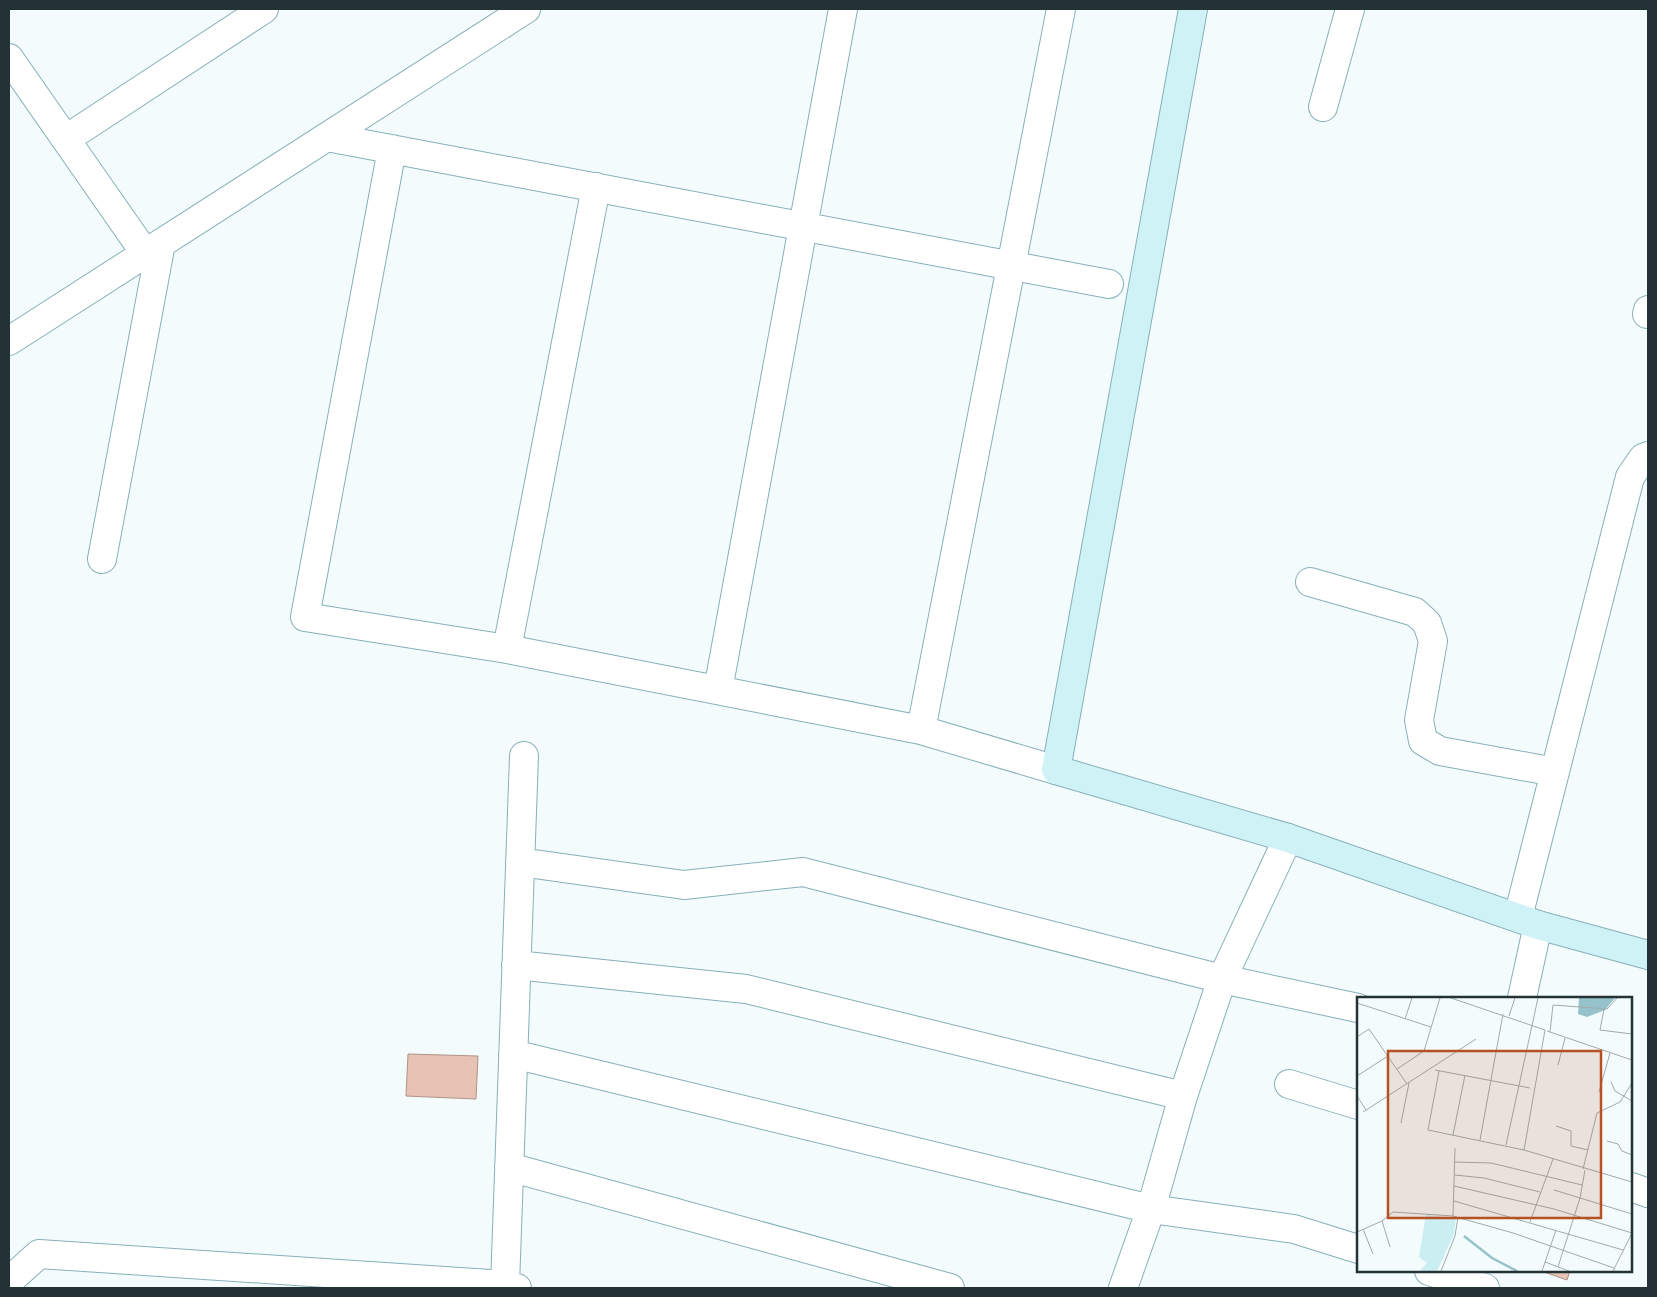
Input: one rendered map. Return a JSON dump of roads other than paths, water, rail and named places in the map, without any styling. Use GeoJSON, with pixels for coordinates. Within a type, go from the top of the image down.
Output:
{"type":"FeatureCollection","features":[{"type":"Feature","properties":{"kind":"main road"},"geometry":{"type":"LineString","coordinates":[[1193,9],[1056,770],[1288,838],[1528,921],[1648,954]]}},
{"type":"Feature","properties":{"kind":"street"},"geometry":{"type":"LineString","coordinates":[[66,139],[264,9]]}},
{"type":"Feature","properties":{"kind":"street"},"geometry":{"type":"LineString","coordinates":[[9,341],[526,9]]}},
{"type":"Feature","properties":{"kind":"street"},"geometry":{"type":"LineString","coordinates":[[718,690],[843,9]]}},
{"type":"Feature","properties":{"kind":"street"},"geometry":{"type":"LineString","coordinates":[[921,730],[1061,9]]}},
{"type":"Feature","properties":{"kind":"street"},"geometry":{"type":"LineString","coordinates":[[1323,107],[1350,9]]}},
{"type":"Feature","properties":{"kind":"street"},"geometry":{"type":"LineString","coordinates":[[9,58],[66,139],[153,248],[102,559]]}},
{"type":"Feature","properties":{"kind":"street"},"geometry":{"type":"LineString","coordinates":[[327,137],[1109,284]]}},
{"type":"Feature","properties":{"kind":"street"},"geometry":{"type":"LineString","coordinates":[[392,149],[305,617],[507,649],[921,730],[1056,770]]}},
{"type":"Feature","properties":{"kind":"street"},"geometry":{"type":"LineString","coordinates":[[507,649],[596,187]]}},
{"type":"Feature","properties":{"kind":"street"},"geometry":{"type":"LineString","coordinates":[[1522,997],[1528,921],[1555,772],[1630,477],[1643,458],[1648,456]]}},
{"type":"Feature","properties":{"kind":"street"},"geometry":{"type":"LineString","coordinates":[[1310,582],[1415,612],[1427,623],[1433,641],[1419,720],[1423,741],[1440,751],[1555,772]]}},
{"type":"Feature","properties":{"kind":"street"},"geometry":{"type":"LineString","coordinates":[[9,1281],[40,1254],[511,1287],[509,1167],[524,756]]}},
{"type":"Feature","properties":{"kind":"street"},"geometry":{"type":"LineString","coordinates":[[1123,1288],[1151,1209],[1183,1096],[1222,979],[1288,838]]}},
{"type":"Feature","properties":{"kind":"street"},"geometry":{"type":"LineString","coordinates":[[520,862],[684,885],[803,872],[1222,979],[1357,1008]]}},
{"type":"Feature","properties":{"kind":"street"},"geometry":{"type":"LineString","coordinates":[[516,965],[746,989],[1183,1096]]}},
{"type":"Feature","properties":{"kind":"street"},"geometry":{"type":"LineString","coordinates":[[513,1054],[1151,1209],[1294,1229],[1357,1249]]}},
{"type":"Feature","properties":{"kind":"street"},"geometry":{"type":"LineString","coordinates":[[1290,1084],[1357,1105]]}},
{"type":"Feature","properties":{"kind":"street"},"geometry":{"type":"LineString","coordinates":[[509,1167],[950,1288]]}},
{"type":"Feature","properties":{"kind":"street"},"geometry":{"type":"LineString","coordinates":[[1632,1187],[1648,1193]]}},
{"type":"Feature","properties":{"kind":"street"},"geometry":{"type":"LineString","coordinates":[[1433,1272],[1486,1288]]}}]}
